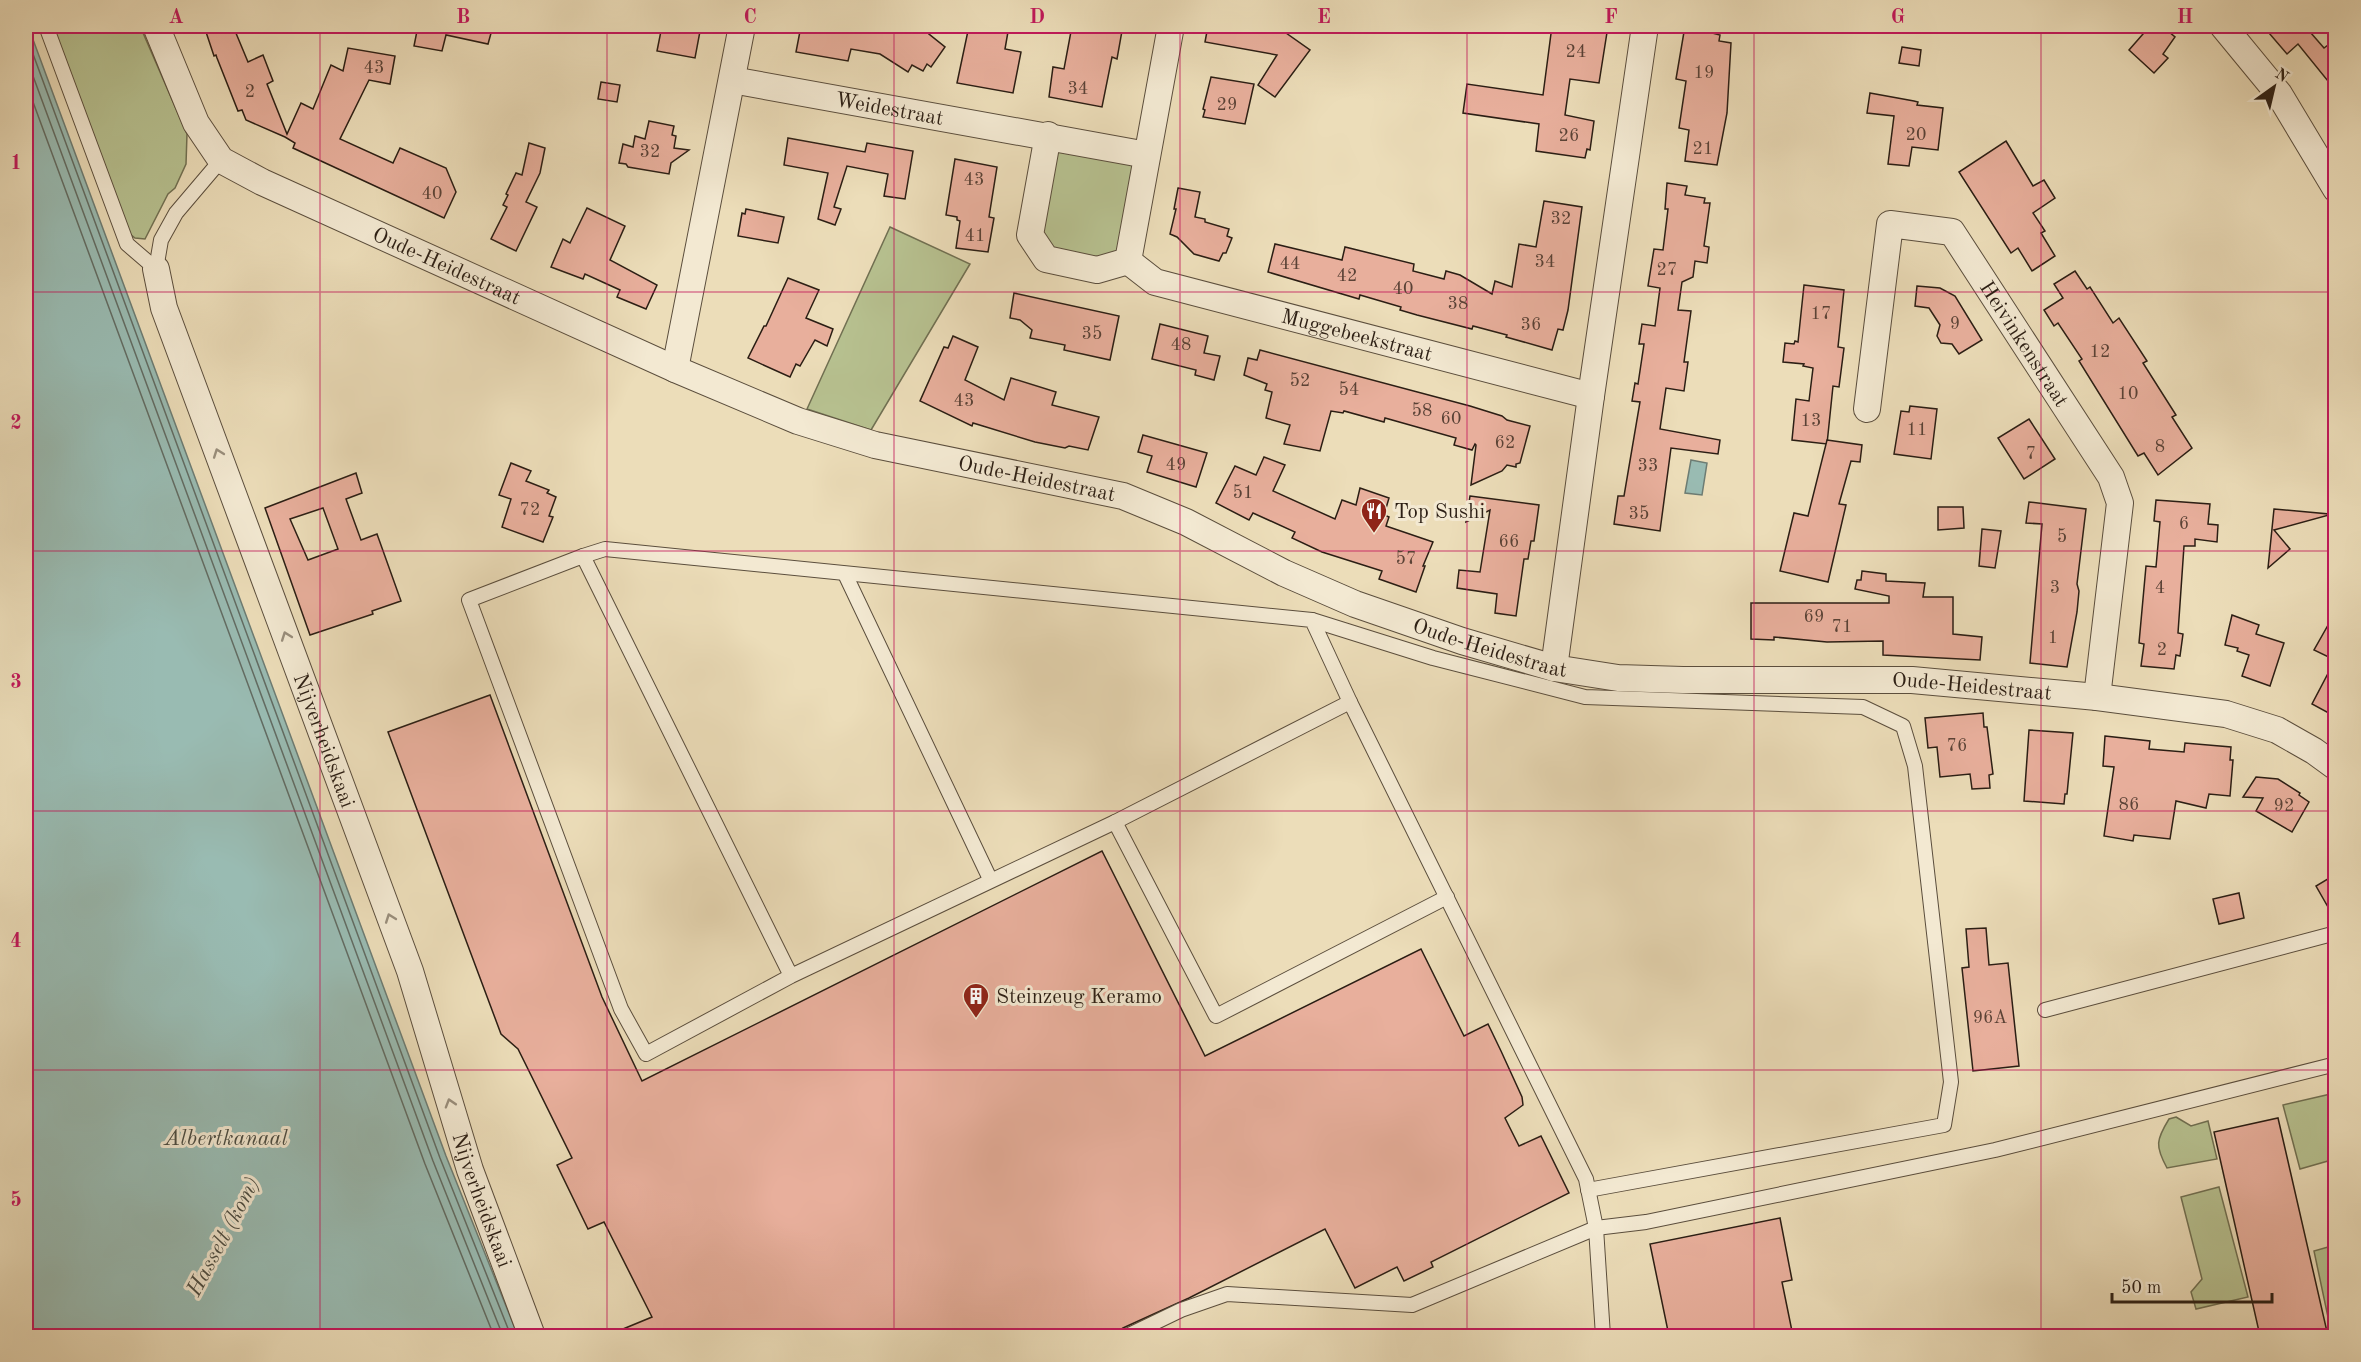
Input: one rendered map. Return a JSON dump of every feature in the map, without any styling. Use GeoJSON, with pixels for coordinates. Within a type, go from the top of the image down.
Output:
{"type":"FeatureCollection","features":[{"type":"Feature","properties":{"kind":"street"},"geometry":{"type":"LineString","coordinates":[[156,26],[196,123],[221,160]]}},
{"type":"Feature","properties":{"kind":"street"},"geometry":{"type":"LineString","coordinates":[[675,369],[741,26]]}},
{"type":"Feature","properties":{"kind":"street"},"geometry":{"type":"LineString","coordinates":[[1048,135],[1030,235],[1046,259],[1097,270],[1128,261],[1171,26]]}},
{"type":"Feature","properties":{"kind":"street"},"geometry":{"type":"LineString","coordinates":[[1554,668],[1645,26]]}},
{"type":"Feature","properties":{"kind":"street"},"geometry":{"type":"LineString","coordinates":[[2223,26],[2279,94],[2336,189]]}},
{"type":"Feature","properties":{"kind":"street","name":"Weidestraat"},"geometry":{"type":"LineString","coordinates":[[732,80],[1048,135],[1147,155]]}},
{"type":"Feature","properties":{"kind":"street","name":"Oude-Heidestraat"},"geometry":{"type":"LineString","coordinates":[[221,160],[262,182],[675,369],[798,421],[875,445],[1123,496],[1186,522],[1284,573],[1355,604],[1462,641],[1554,668],[1618,678],[1672,680],[1912,680],[2097,697],[2226,714],[2277,730],[2314,751],[2336,767]]}},
{"type":"Feature","properties":{"kind":"street","name":"Heivinkenstraat"},"geometry":{"type":"LineString","coordinates":[[1868,409],[1890,224],[1952,232],[2110,477],[2120,503],[2097,697]]}},
{"type":"Feature","properties":{"kind":"street","name":"Muggebeekstraat"},"geometry":{"type":"LineString","coordinates":[[1128,261],[1155,282],[1591,396]]}},
{"type":"Feature","properties":{"kind":"street","name":"Nijverheidskaai"},"geometry":{"type":"LineString","coordinates":[[156,269],[164,308],[410,972],[470,1170],[532,1336]]}},
{"type":"Feature","properties":{"kind":"lane"},"geometry":{"type":"LineString","coordinates":[[46,26],[127,244],[156,269]]}},
{"type":"Feature","properties":{"kind":"lane","name":"Nijverheidskaai"},"geometry":{"type":"LineString","coordinates":[[156,269],[161,240],[176,213],[221,160]]}},
{"type":"Feature","properties":{"kind":"lane"},"geometry":{"type":"LineString","coordinates":[[1350,702],[1115,822],[990,879],[791,976],[646,1054],[621,1009],[469,600],[605,549],[1312,620],[1433,658],[1585,697],[1863,707],[1903,726],[1915,766],[1951,1082],[1944,1125],[1588,1190]]}},
{"type":"Feature","properties":{"kind":"lane"},"geometry":{"type":"LineString","coordinates":[[583,556],[791,976]]}},
{"type":"Feature","properties":{"kind":"lane"},"geometry":{"type":"LineString","coordinates":[[845,574],[990,879]]}},
{"type":"Feature","properties":{"kind":"lane"},"geometry":{"type":"LineString","coordinates":[[1312,620],[1350,702],[1586,1179],[1596,1228],[1603,1336]]}},
{"type":"Feature","properties":{"kind":"lane"},"geometry":{"type":"LineString","coordinates":[[1115,822],[1216,1016],[1447,897]]}},
{"type":"Feature","properties":{"kind":"lane"},"geometry":{"type":"LineString","coordinates":[[2045,1010],[2336,933]]}},
{"type":"Feature","properties":{"kind":"lane"},"geometry":{"type":"LineString","coordinates":[[1127,1336],[1182,1310],[1227,1294],[1413,1305],[1596,1228],[1646,1222],[1995,1150],[2336,1064]]}},
{"type":"Feature","properties":{"kind":"green space"},"geometry":{"type":"Polygon","coordinates":[[[53,26],[140,26],[187,134],[186,164],[175,188],[168,194],[145,239],[135,238],[130,234],[53,26]]]}},
{"type":"Feature","properties":{"kind":"green space"},"geometry":{"type":"Polygon","coordinates":[[[1048,135],[1147,155],[1128,261],[1046,259],[1030,235],[1048,135]]]}},
{"type":"Feature","properties":{"kind":"green space"},"geometry":{"type":"Polygon","coordinates":[[[890,227],[970,264],[871,430],[807,409],[890,227]]]}},
{"type":"Feature","properties":{"kind":"green space"},"geometry":{"type":"Polygon","coordinates":[[[2335,1093],[2335,1169],[2330,1170],[2328,1161],[2300,1169],[2283,1105],[2335,1093]]]}},
{"type":"Feature","properties":{"kind":"green space"},"geometry":{"type":"Polygon","coordinates":[[[2176,1117],[2191,1126],[2208,1121],[2217,1159],[2167,1168],[2160,1154],[2159,1138],[2169,1119],[2176,1117]]]}},
{"type":"Feature","properties":{"kind":"green space"},"geometry":{"type":"Polygon","coordinates":[[[2219,1187],[2248,1297],[2196,1309],[2191,1292],[2202,1279],[2181,1197],[2219,1187]]]}},
{"type":"Feature","properties":{"kind":"green space"},"geometry":{"type":"Polygon","coordinates":[[[2335,1245],[2336,1336],[2332,1336],[2314,1251],[2335,1245]]]}},
{"type":"Feature","properties":{"kind":"water","name":"Albertkanaal"},"geometry":{"type":"Polygon","coordinates":[[[26,26],[28,26],[446,1156],[518,1336],[26,1336],[26,26]]]}},
{"type":"Feature","properties":{"kind":"water"},"geometry":{"type":"Polygon","coordinates":[[[1691,460],[1707,463],[1702,495],[1685,493],[1691,460]]]}},
{"type":"Feature","properties":{"kind":"building"},"geometry":{"type":"Polygon","coordinates":[[[204,26],[233,26],[248,62],[263,55],[273,81],[267,84],[287,134],[301,103],[313,109],[331,65],[343,71],[348,48],[395,56],[390,84],[369,80],[340,139],[393,163],[400,148],[446,168],[456,192],[444,218],[293,148],[295,143],[285,137],[246,120],[242,110],[238,111],[216,55],[214,56],[204,26]]]}},
{"type":"Feature","properties":{"kind":"building"},"geometry":{"type":"Polygon","coordinates":[[[418,26],[493,26],[488,44],[446,35],[442,51],[414,46],[418,26]]]}},
{"type":"Feature","properties":{"kind":"building"},"geometry":{"type":"Polygon","coordinates":[[[662,26],[701,26],[695,58],[657,51],[662,26]]]}},
{"type":"Feature","properties":{"kind":"building"},"geometry":{"type":"Polygon","coordinates":[[[801,26],[863,28],[873,26],[902,31],[906,26],[935,26],[929,34],[945,47],[931,67],[927,64],[923,71],[912,65],[908,72],[880,54],[851,49],[848,61],[796,52],[801,26]]]}},
{"type":"Feature","properties":{"kind":"building"},"geometry":{"type":"Polygon","coordinates":[[[969,26],[1009,26],[1005,49],[1021,52],[1013,93],[957,83],[969,26]]]}},
{"type":"Feature","properties":{"kind":"building"},"geometry":{"type":"Polygon","coordinates":[[[1072,26],[1109,26],[1108,29],[1122,31],[1117,59],[1112,57],[1102,107],[1049,97],[1053,67],[1064,69],[1072,26]]]}},
{"type":"Feature","properties":{"kind":"building"},"geometry":{"type":"Polygon","coordinates":[[[1208,26],[1276,26],[1310,50],[1275,97],[1258,85],[1277,55],[1205,42],[1208,26]]]}},
{"type":"Feature","properties":{"kind":"building"},"geometry":{"type":"Polygon","coordinates":[[[1552,26],[1608,26],[1599,83],[1570,79],[1565,115],[1594,121],[1590,150],[1587,149],[1585,158],[1536,151],[1539,124],[1463,113],[1467,84],[1543,95],[1552,26]]]}},
{"type":"Feature","properties":{"kind":"building"},"geometry":{"type":"Polygon","coordinates":[[[1685,26],[1720,35],[1719,41],[1731,43],[1727,113],[1717,165],[1685,161],[1689,130],[1679,128],[1686,81],[1676,79],[1685,26]]]}},
{"type":"Feature","properties":{"kind":"building"},"geometry":{"type":"Polygon","coordinates":[[[2150,26],[2162,26],[2175,37],[2163,54],[2168,58],[2154,73],[2129,50],[2150,26]]]}},
{"type":"Feature","properties":{"kind":"building"},"geometry":{"type":"Polygon","coordinates":[[[2263,26],[2319,26],[2311,33],[2324,48],[2336,39],[2336,91],[2298,44],[2287,54],[2263,26]]]}},
{"type":"Feature","properties":{"kind":"building"},"geometry":{"type":"Polygon","coordinates":[[[1902,47],[1921,50],[1919,66],[1899,63],[1902,47]]]}},
{"type":"Feature","properties":{"kind":"building"},"geometry":{"type":"Polygon","coordinates":[[[1211,77],[1254,84],[1245,124],[1203,117],[1211,77]]]}},
{"type":"Feature","properties":{"kind":"building"},"geometry":{"type":"Polygon","coordinates":[[[601,82],[620,85],[617,102],[598,99],[601,82]]]}},
{"type":"Feature","properties":{"kind":"building"},"geometry":{"type":"Polygon","coordinates":[[[1870,93],[1918,102],[1917,105],[1943,108],[1938,150],[1912,147],[1909,166],[1888,164],[1894,116],[1867,113],[1870,93]]]}},
{"type":"Feature","properties":{"kind":"building"},"geometry":{"type":"Polygon","coordinates":[[[649,121],[674,126],[672,135],[676,136],[674,148],[689,150],[671,163],[669,174],[628,167],[626,164],[619,163],[623,144],[633,147],[635,136],[645,139],[649,121]]]}},
{"type":"Feature","properties":{"kind":"building"},"geometry":{"type":"Polygon","coordinates":[[[788,138],[865,152],[867,143],[913,151],[905,199],[884,196],[888,174],[847,166],[834,207],[841,209],[835,225],[818,219],[828,173],[784,165],[788,138]]]}},
{"type":"Feature","properties":{"kind":"building"},"geometry":{"type":"Polygon","coordinates":[[[2006,141],[2033,186],[2044,180],[2055,198],[2033,213],[2045,231],[2041,233],[2055,256],[2032,271],[2018,248],[2011,253],[1959,172],[2006,141]]]}},
{"type":"Feature","properties":{"kind":"building"},"geometry":{"type":"Polygon","coordinates":[[[529,143],[545,148],[540,173],[526,202],[537,207],[516,251],[491,239],[507,207],[503,205],[516,173],[522,175],[529,143]]]}},
{"type":"Feature","properties":{"kind":"building"},"geometry":{"type":"Polygon","coordinates":[[[955,159],[997,167],[989,217],[994,218],[988,252],[956,248],[960,221],[957,217],[946,215],[955,159]]]}},
{"type":"Feature","properties":{"kind":"building"},"geometry":{"type":"Polygon","coordinates":[[[1667,183],[1687,186],[1685,195],[1705,198],[1704,203],[1710,203],[1704,246],[1709,247],[1707,263],[1695,261],[1693,277],[1682,282],[1678,310],[1691,311],[1684,362],[1688,362],[1684,391],[1666,388],[1660,429],[1720,440],[1718,454],[1671,448],[1660,531],[1614,524],[1618,496],[1624,496],[1640,402],[1632,401],[1635,383],[1638,384],[1644,344],[1639,344],[1642,324],[1655,326],[1660,288],[1648,286],[1654,249],[1663,250],[1668,209],[1665,209],[1667,183]]]}},
{"type":"Feature","properties":{"kind":"building"},"geometry":{"type":"Polygon","coordinates":[[[1178,188],[1200,192],[1195,217],[1229,229],[1227,236],[1232,238],[1226,253],[1223,253],[1219,261],[1194,254],[1177,237],[1170,234],[1178,188]]]}},
{"type":"Feature","properties":{"kind":"building"},"geometry":{"type":"Polygon","coordinates":[[[1544,201],[1582,207],[1568,310],[1563,330],[1558,329],[1552,350],[1506,337],[1507,335],[1417,315],[1400,310],[1401,307],[1360,295],[1359,299],[1268,272],[1275,244],[1342,260],[1345,247],[1414,264],[1413,271],[1444,279],[1446,271],[1460,275],[1492,294],[1495,281],[1512,287],[1519,244],[1536,247],[1544,201]]]}},
{"type":"Feature","properties":{"kind":"building"},"geometry":{"type":"Polygon","coordinates":[[[587,208],[625,226],[610,260],[657,285],[646,309],[617,297],[620,290],[585,274],[583,279],[551,267],[563,239],[570,243],[587,208]]]}},
{"type":"Feature","properties":{"kind":"building"},"geometry":{"type":"Polygon","coordinates":[[[746,209],[784,217],[778,243],[738,236],[742,213],[745,214],[746,209]]]}},
{"type":"Feature","properties":{"kind":"building"},"geometry":{"type":"Polygon","coordinates":[[[2075,271],[2087,289],[2090,287],[2113,323],[2119,318],[2147,361],[2143,363],[2176,415],[2172,417],[2192,448],[2158,475],[2144,453],[2138,456],[2079,361],[2082,359],[2058,323],[2054,326],[2044,310],[2063,298],[2054,284],[2075,271]]]}},
{"type":"Feature","properties":{"kind":"building"},"geometry":{"type":"Polygon","coordinates":[[[788,278],[819,290],[806,318],[833,329],[827,346],[815,340],[800,366],[796,364],[790,377],[748,358],[788,278]]]}},
{"type":"Feature","properties":{"kind":"building"},"geometry":{"type":"Polygon","coordinates":[[[1804,285],[1844,290],[1838,347],[1844,348],[1839,387],[1833,386],[1827,444],[1792,440],[1796,399],[1809,401],[1813,368],[1803,366],[1804,364],[1783,362],[1785,343],[1798,342],[1804,285]]]}},
{"type":"Feature","properties":{"kind":"building"},"geometry":{"type":"Polygon","coordinates":[[[1917,286],[1940,288],[1955,296],[1982,340],[1959,354],[1952,344],[1941,343],[1937,336],[1940,325],[1929,308],[1915,306],[1917,286]]]}},
{"type":"Feature","properties":{"kind":"building"},"geometry":{"type":"Polygon","coordinates":[[[1014,293],[1119,316],[1110,360],[1064,350],[1065,345],[1030,338],[1032,330],[1020,320],[1010,318],[1014,293]]]}},
{"type":"Feature","properties":{"kind":"building"},"geometry":{"type":"Polygon","coordinates":[[[1160,324],[1208,336],[1204,353],[1220,356],[1214,380],[1195,375],[1196,370],[1152,359],[1160,324]]]}},
{"type":"Feature","properties":{"kind":"building"},"geometry":{"type":"Polygon","coordinates":[[[953,336],[978,347],[965,380],[1004,400],[1011,378],[1056,392],[1052,405],[1099,417],[1088,450],[1035,442],[973,423],[972,426],[920,401],[944,347],[948,348],[953,336]]]}},
{"type":"Feature","properties":{"kind":"building"},"geometry":{"type":"Polygon","coordinates":[[[1260,350],[1470,406],[1530,426],[1520,463],[1516,464],[1516,467],[1507,465],[1502,471],[1471,485],[1475,444],[1472,450],[1454,445],[1456,438],[1385,418],[1384,422],[1344,411],[1343,413],[1331,411],[1320,451],[1284,444],[1290,425],[1266,418],[1272,392],[1265,390],[1267,384],[1244,375],[1248,358],[1257,360],[1260,350]]]}},
{"type":"Feature","properties":{"kind":"building"},"geometry":{"type":"Polygon","coordinates":[[[1910,406],[1937,409],[1931,459],[1894,454],[1901,411],[1909,412],[1910,406]]]}},
{"type":"Feature","properties":{"kind":"building"},"geometry":{"type":"Polygon","coordinates":[[[2029,419],[2055,459],[2024,479],[1998,438],[2029,419]]]}},
{"type":"Feature","properties":{"kind":"building"},"geometry":{"type":"Polygon","coordinates":[[[1143,435],[1207,453],[1196,487],[1147,472],[1152,456],[1138,452],[1143,435]]]}},
{"type":"Feature","properties":{"kind":"building"},"geometry":{"type":"Polygon","coordinates":[[[1827,440],[1862,445],[1860,462],[1851,461],[1839,504],[1846,505],[1828,582],[1780,571],[1794,513],[1808,516],[1827,440]]]}},
{"type":"Feature","properties":{"kind":"building"},"geometry":{"type":"Polygon","coordinates":[[[1264,457],[1285,465],[1273,491],[1335,519],[1342,500],[1356,505],[1360,488],[1389,498],[1384,515],[1389,517],[1386,526],[1433,542],[1416,592],[1379,579],[1382,571],[1322,552],[1292,538],[1295,532],[1253,513],[1249,520],[1216,503],[1235,466],[1256,475],[1264,457]]]}},
{"type":"Feature","properties":{"kind":"building"},"geometry":{"type":"Polygon","coordinates":[[[511,463],[531,471],[526,481],[549,490],[547,493],[556,497],[549,516],[553,517],[543,542],[502,527],[511,499],[499,495],[511,463]]]}},
{"type":"Feature","properties":{"kind":"building"},"geometry":{"type":"Polygon","coordinates":[[[356,473],[362,493],[346,499],[361,540],[377,534],[401,601],[372,611],[373,614],[310,635],[265,508],[356,473]],[[323,508],[290,519],[308,560],[338,549],[323,508]]]}},
{"type":"Feature","properties":{"kind":"building"},"geometry":{"type":"Polygon","coordinates":[[[1470,496],[1539,505],[1534,541],[1531,541],[1528,559],[1524,559],[1516,616],[1495,613],[1497,594],[1457,588],[1459,570],[1480,572],[1490,510],[1466,522],[1470,496]]]}},
{"type":"Feature","properties":{"kind":"building"},"geometry":{"type":"Polygon","coordinates":[[[2156,500],[2210,504],[2208,524],[2218,525],[2217,542],[2195,539],[2195,546],[2184,546],[2178,633],[2183,634],[2180,656],[2176,655],[2174,669],[2141,666],[2144,644],[2139,643],[2146,566],[2156,567],[2160,522],[2154,521],[2156,500]]]}},
{"type":"Feature","properties":{"kind":"building"},"geometry":{"type":"Polygon","coordinates":[[[2029,502],[2086,509],[2077,584],[2079,591],[2077,612],[2067,667],[2030,663],[2042,524],[2026,523],[2029,502]]]}},
{"type":"Feature","properties":{"kind":"building"},"geometry":{"type":"Polygon","coordinates":[[[1938,507],[1963,507],[1964,528],[1938,530],[1938,507]]]}},
{"type":"Feature","properties":{"kind":"building"},"geometry":{"type":"Polygon","coordinates":[[[2274,509],[2329,515],[2274,530],[2290,549],[2268,568],[2274,509]]]}},
{"type":"Feature","properties":{"kind":"building"},"geometry":{"type":"Polygon","coordinates":[[[1982,529],[2001,531],[1995,568],[1979,566],[1982,529]]]}},
{"type":"Feature","properties":{"kind":"building"},"geometry":{"type":"Polygon","coordinates":[[[1862,571],[1886,574],[1886,581],[1925,583],[1923,597],[1953,597],[1953,634],[1982,637],[1980,660],[1883,655],[1883,641],[1827,642],[1774,637],[1774,640],[1751,639],[1751,603],[1889,603],[1889,596],[1855,589],[1857,580],[1861,580],[1862,571]]]}},
{"type":"Feature","properties":{"kind":"building"},"geometry":{"type":"Polygon","coordinates":[[[2336,611],[2336,717],[2312,704],[2335,660],[2314,650],[2336,611]]]}},
{"type":"Feature","properties":{"kind":"building"},"geometry":{"type":"Polygon","coordinates":[[[2232,615],[2259,625],[2256,634],[2284,643],[2270,686],[2242,676],[2249,655],[2237,651],[2238,648],[2225,645],[2232,615]]]}},
{"type":"Feature","properties":{"kind":"building","name":"Steinzeug Keramo"},"geometry":{"type":"Polygon","coordinates":[[[490,695],[602,997],[642,1081],[1102,851],[1205,1056],[1421,949],[1464,1036],[1488,1024],[1522,1097],[1523,1105],[1505,1118],[1519,1146],[1541,1136],[1569,1193],[1431,1262],[1433,1267],[1404,1281],[1397,1267],[1355,1288],[1325,1229],[1189,1298],[1123,1328],[1112,1336],[606,1336],[652,1317],[604,1222],[588,1229],[557,1165],[572,1158],[518,1049],[501,1034],[388,732],[490,695]]]}},
{"type":"Feature","properties":{"kind":"building"},"geometry":{"type":"Polygon","coordinates":[[[1983,713],[1993,774],[1989,775],[1990,788],[1972,789],[1970,774],[1940,777],[1937,747],[1928,748],[1925,718],[1983,713]]]}},
{"type":"Feature","properties":{"kind":"building"},"geometry":{"type":"Polygon","coordinates":[[[2029,730],[2073,733],[2064,804],[2024,801],[2029,730]]]}},
{"type":"Feature","properties":{"kind":"building"},"geometry":{"type":"Polygon","coordinates":[[[2105,736],[2150,741],[2149,749],[2184,752],[2185,743],[2231,747],[2230,760],[2233,760],[2230,796],[2209,794],[2206,808],[2176,801],[2170,839],[2134,835],[2133,841],[2104,836],[2114,767],[2103,766],[2105,736]]]}},
{"type":"Feature","properties":{"kind":"building"},"geometry":{"type":"Polygon","coordinates":[[[2256,777],[2278,779],[2300,793],[2299,795],[2309,802],[2292,832],[2256,811],[2263,798],[2243,797],[2256,777]]]}},
{"type":"Feature","properties":{"kind":"building"},"geometry":{"type":"Polygon","coordinates":[[[2336,874],[2336,921],[2316,886],[2336,874]]]}},
{"type":"Feature","properties":{"kind":"building"},"geometry":{"type":"Polygon","coordinates":[[[2239,893],[2244,918],[2219,924],[2213,899],[2239,893]]]}},
{"type":"Feature","properties":{"kind":"building"},"geometry":{"type":"Polygon","coordinates":[[[1986,928],[1989,965],[2008,963],[2019,1066],[1973,1071],[1962,968],[1969,967],[1966,929],[1986,928]]]}},
{"type":"Feature","properties":{"kind":"building"},"geometry":{"type":"Polygon","coordinates":[[[2278,1118],[2328,1336],[2260,1336],[2214,1132],[2278,1118]]]}},
{"type":"Feature","properties":{"kind":"building"},"geometry":{"type":"Polygon","coordinates":[[[1780,1218],[1792,1280],[1782,1282],[1793,1336],[1669,1336],[1650,1244],[1780,1218]]]}},
{"type":"Feature","properties":{"kind":"place","name":"Top Sushi"},"geometry":{"type":"Point","coordinates":[1374,534]}},
{"type":"Feature","properties":{"kind":"place","name":"Steinzeug Keramo"},"geometry":{"type":"Point","coordinates":[976,1019]}},
{"type":"Feature","properties":{"kind":"water label","name":"Hasselt (kom)"},"geometry":{"type":"Point","coordinates":[222,1236]}}]}
